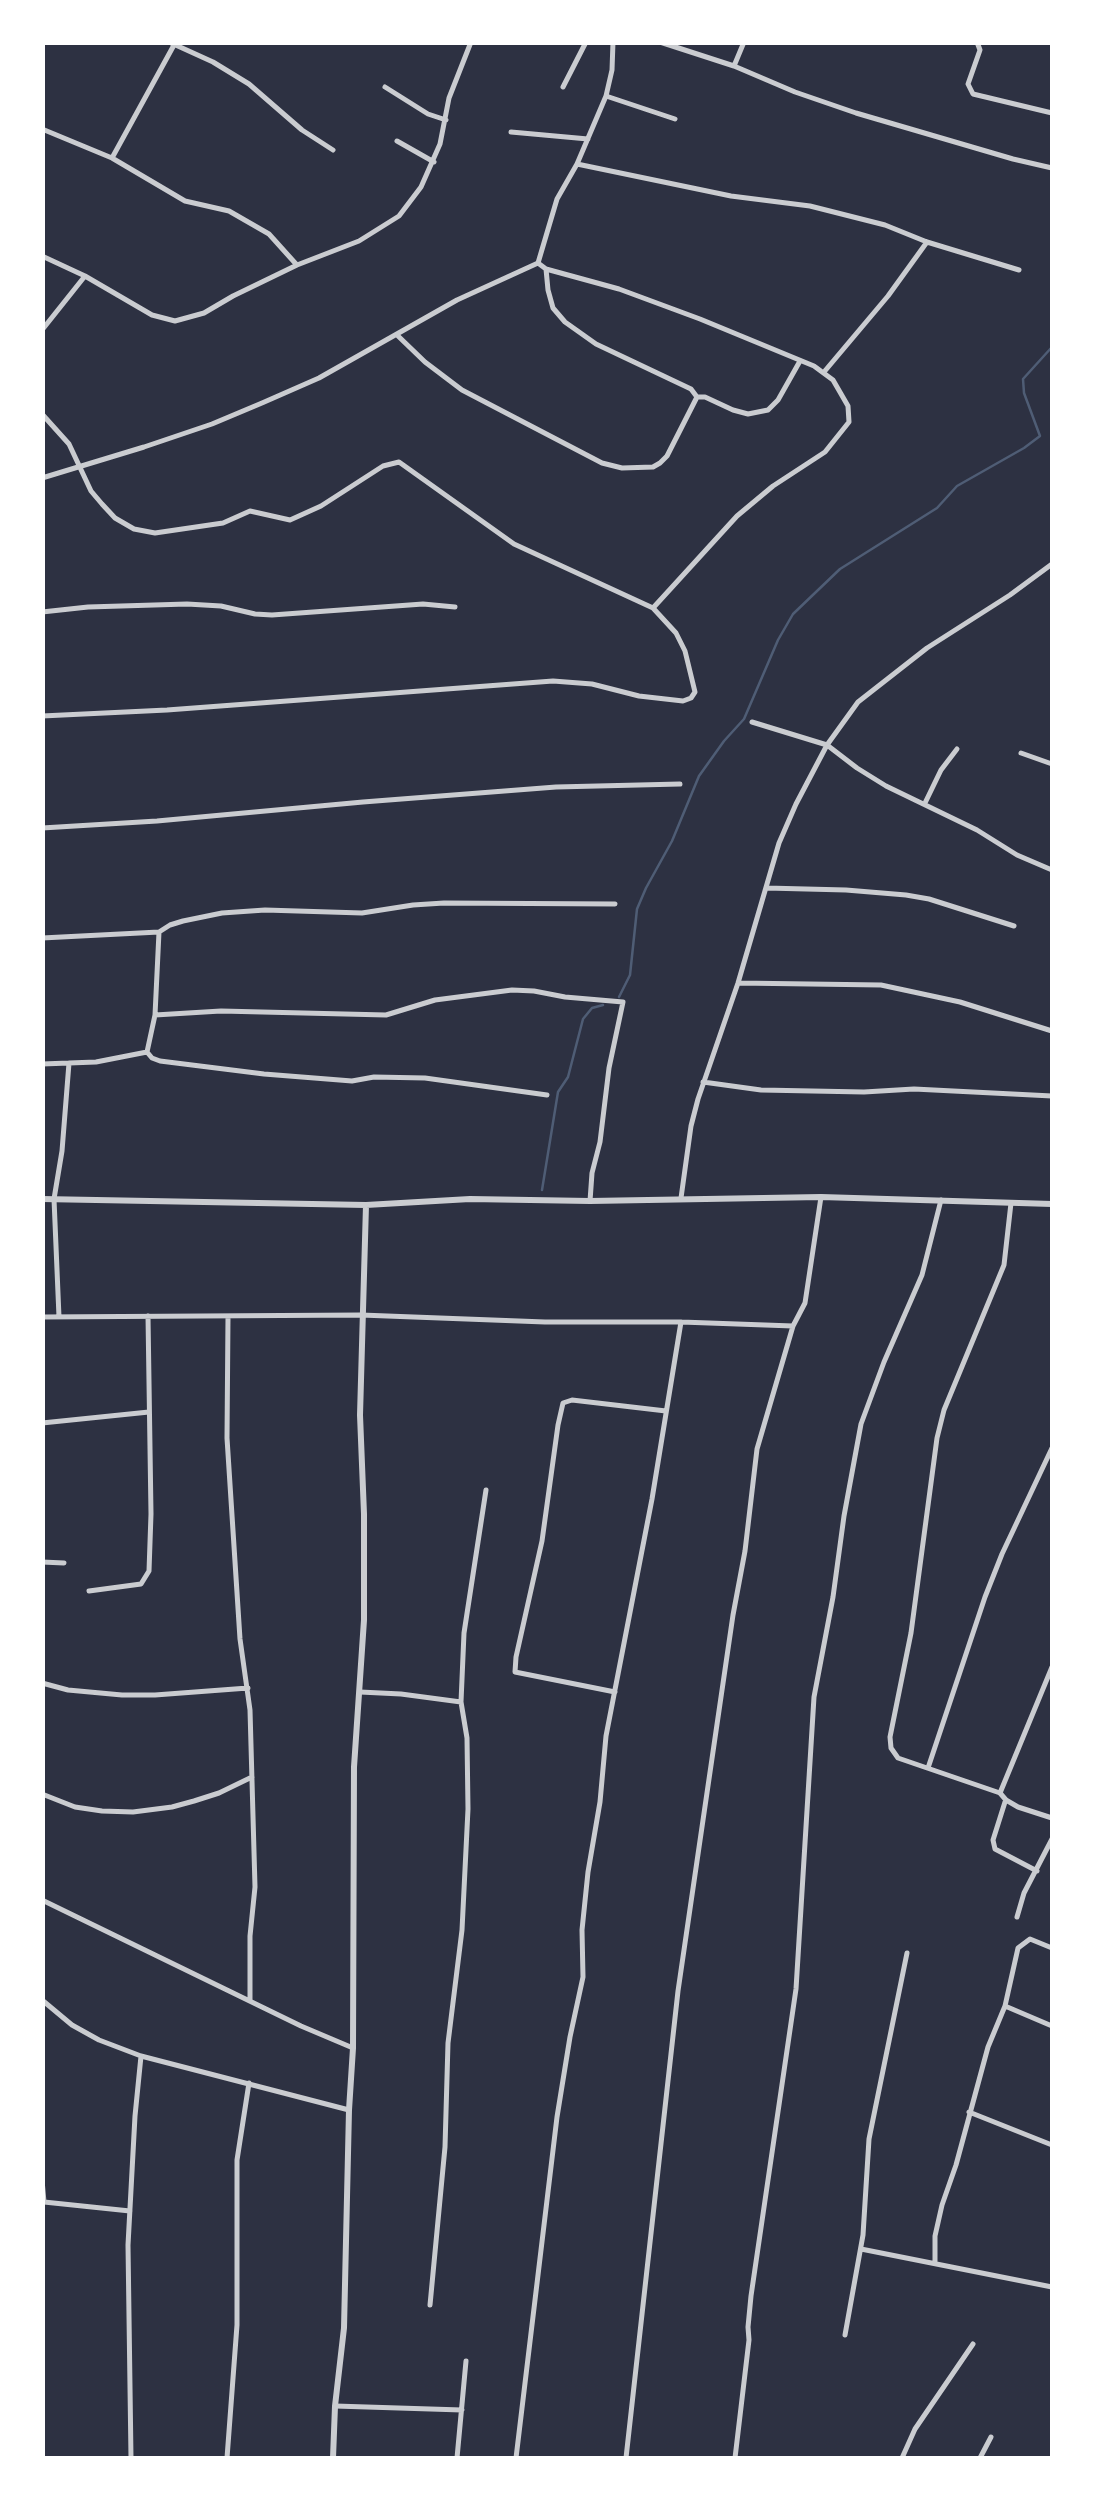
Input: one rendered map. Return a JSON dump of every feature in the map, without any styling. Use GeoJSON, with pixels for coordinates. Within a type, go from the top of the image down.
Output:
{"type":"FeatureCollection","features":[{"type":"Feature","properties":{"kind":"street"},"geometry":{"type":"LineString","coordinates":[[42,256],[152,315],[176,322],[204,314],[297,265],[360,241],[399,216],[422,187],[434,162],[454,82],[471,42]]}},
{"type":"Feature","properties":{"kind":"street"},"geometry":{"type":"LineString","coordinates":[[563,87],[586,42]]}},
{"type":"Feature","properties":{"kind":"street"},"geometry":{"type":"LineString","coordinates":[[538,264],[556,198],[577,164],[606,96],[613,42]]}},
{"type":"Feature","properties":{"kind":"street"},"geometry":{"type":"LineString","coordinates":[[660,42],[856,113],[1052,168]]}},
{"type":"Feature","properties":{"kind":"street"},"geometry":{"type":"LineString","coordinates":[[734,66],[744,42]]}},
{"type":"Feature","properties":{"kind":"street"},"geometry":{"type":"LineString","coordinates":[[979,43],[968,84],[972,94],[1052,114]]}},
{"type":"Feature","properties":{"kind":"street"},"geometry":{"type":"LineString","coordinates":[[112,158],[172,44],[213,62],[248,84],[302,130],[333,150]]}},
{"type":"Feature","properties":{"kind":"street"},"geometry":{"type":"LineString","coordinates":[[385,87],[428,114],[446,120]]}},
{"type":"Feature","properties":{"kind":"street"},"geometry":{"type":"LineString","coordinates":[[606,96],[676,119]]}},
{"type":"Feature","properties":{"kind":"street"},"geometry":{"type":"LineString","coordinates":[[42,129],[112,158],[185,201],[229,211],[280,244],[297,265]]}},
{"type":"Feature","properties":{"kind":"street"},"geometry":{"type":"LineString","coordinates":[[511,132],[588,140]]}},
{"type":"Feature","properties":{"kind":"street"},"geometry":{"type":"LineString","coordinates":[[397,142],[434,162]]}},
{"type":"Feature","properties":{"kind":"street"},"geometry":{"type":"LineString","coordinates":[[577,164],[730,196],[810,206],[885,225],[1018,270]]}},
{"type":"Feature","properties":{"kind":"street"},"geometry":{"type":"LineString","coordinates":[[824,372],[927,242]]}},
{"type":"Feature","properties":{"kind":"street"},"geometry":{"type":"LineString","coordinates":[[538,264],[718,326],[800,361],[834,380],[848,406],[849,422],[825,452],[773,486],[737,516],[653,608]]}},
{"type":"Feature","properties":{"kind":"street"},"geometry":{"type":"LineString","coordinates":[[42,478],[212,424],[262,404],[319,378],[457,300],[538,264]]}},
{"type":"Feature","properties":{"kind":"street"},"geometry":{"type":"LineString","coordinates":[[546,269],[553,308],[565,322],[596,344],[680,383],[697,398]]}},
{"type":"Feature","properties":{"kind":"street"},"geometry":{"type":"LineString","coordinates":[[42,330],[85,276]]}},
{"type":"Feature","properties":{"kind":"street"},"geometry":{"type":"LineString","coordinates":[[397,335],[462,390],[602,463],[622,468],[653,467],[660,463],[697,398]]}},
{"type":"Feature","properties":{"kind":"street"},"geometry":{"type":"LineString","coordinates":[[697,398],[705,397],[748,414],[768,410],[800,361]]}},
{"type":"Feature","properties":{"kind":"street"},"geometry":{"type":"LineString","coordinates":[[42,414],[70,444],[91,490],[114,518],[134,529],[155,533],[223,523],[250,510],[290,520],[306,515],[383,466],[399,462],[514,544],[653,608],[676,633],[685,651],[695,692],[683,701],[553,681],[42,716]]}},
{"type":"Feature","properties":{"kind":"street"},"geometry":{"type":"LineString","coordinates":[[680,1198],[691,1126],[784,830],[828,745],[858,702],[927,648],[1052,564]]}},
{"type":"Feature","properties":{"kind":"street"},"geometry":{"type":"LineString","coordinates":[[42,612],[88,606],[187,604],[272,615],[424,604],[455,607]]}},
{"type":"Feature","properties":{"kind":"street"},"geometry":{"type":"LineString","coordinates":[[752,722],[828,745],[886,786],[1052,870]]}},
{"type":"Feature","properties":{"kind":"street"},"geometry":{"type":"LineString","coordinates":[[925,803],[956,749]]}},
{"type":"Feature","properties":{"kind":"street"},"geometry":{"type":"LineString","coordinates":[[1022,753],[1052,764]]}},
{"type":"Feature","properties":{"kind":"street"},"geometry":{"type":"LineString","coordinates":[[42,828],[556,787],[680,784]]}},
{"type":"Feature","properties":{"kind":"street"},"geometry":{"type":"LineString","coordinates":[[766,888],[906,895],[1014,926]]}},
{"type":"Feature","properties":{"kind":"street"},"geometry":{"type":"LineString","coordinates":[[42,938],[159,932],[183,921],[266,910],[362,913],[444,904],[615,904]]}},
{"type":"Feature","properties":{"kind":"street"},"geometry":{"type":"LineString","coordinates":[[147,1052],[155,1015],[159,932]]}},
{"type":"Feature","properties":{"kind":"street"},"geometry":{"type":"LineString","coordinates":[[738,983],[882,986],[960,1002],[1052,1031]]}},
{"type":"Feature","properties":{"kind":"street"},"geometry":{"type":"LineString","coordinates":[[155,1015],[379,1015],[436,1000],[512,990],[622,1002],[590,1201]]}},
{"type":"Feature","properties":{"kind":"street"},"geometry":{"type":"LineString","coordinates":[[42,1064],[96,1062],[147,1052]]}},
{"type":"Feature","properties":{"kind":"street"},"geometry":{"type":"LineString","coordinates":[[147,1052],[160,1062],[264,1074],[352,1082],[374,1077],[435,1079],[547,1095]]}},
{"type":"Feature","properties":{"kind":"street"},"geometry":{"type":"LineString","coordinates":[[58,1316],[54,1199],[69,1064]]}},
{"type":"Feature","properties":{"kind":"street"},"geometry":{"type":"LineString","coordinates":[[704,1082],[761,1090],[914,1089],[1052,1096]]}},
{"type":"Feature","properties":{"kind":"street"},"geometry":{"type":"LineString","coordinates":[[42,1199],[366,1205],[470,1199],[590,1201],[821,1196],[1052,1204]]}},
{"type":"Feature","properties":{"kind":"street"},"geometry":{"type":"LineString","coordinates":[[626,2458],[678,1991],[757,1448],[793,1326],[805,1303],[821,1196]]}},
{"type":"Feature","properties":{"kind":"street"},"geometry":{"type":"LineString","coordinates":[[736,2458],[751,2296],[796,1989],[814,1697],[861,1424],[922,1275],[941,1200]]}},
{"type":"Feature","properties":{"kind":"street"},"geometry":{"type":"LineString","coordinates":[[1011,1203],[1004,1265],[944,1410],[937,1438],[911,1634],[891,1748],[898,1758],[1000,1792],[1018,1808],[1052,1818]]}},
{"type":"Feature","properties":{"kind":"street"},"geometry":{"type":"LineString","coordinates":[[333,2458],[344,2328],[348,2110],[353,2048],[352,1843],[357,1691],[364,1620],[360,1415],[366,1205]]}},
{"type":"Feature","properties":{"kind":"street"},"geometry":{"type":"LineString","coordinates":[[42,1317],[361,1314],[793,1326]]}},
{"type":"Feature","properties":{"kind":"street"},"geometry":{"type":"LineString","coordinates":[[89,1590],[141,1584],[149,1571],[148,1316]]}},
{"type":"Feature","properties":{"kind":"street"},"geometry":{"type":"LineString","coordinates":[[228,1317],[227,1438],[252,1777],[250,2001]]}},
{"type":"Feature","properties":{"kind":"street"},"geometry":{"type":"LineString","coordinates":[[516,2458],[557,2117],[584,1978],[582,1930],[606,1736],[681,1322]]}},
{"type":"Feature","properties":{"kind":"street"},"geometry":{"type":"LineString","coordinates":[[615,1692],[515,1672],[516,1656],[542,1540],[564,1403],[572,1400],[666,1410]]}},
{"type":"Feature","properties":{"kind":"street"},"geometry":{"type":"LineString","coordinates":[[42,1423],[149,1412]]}},
{"type":"Feature","properties":{"kind":"street"},"geometry":{"type":"LineString","coordinates":[[928,1768],[985,1597],[1052,1448]]}},
{"type":"Feature","properties":{"kind":"street"},"geometry":{"type":"LineString","coordinates":[[430,2305],[444,2147],[448,2043],[464,1897],[468,1809],[467,1738],[461,1702],[464,1634],[486,1490]]}},
{"type":"Feature","properties":{"kind":"street"},"geometry":{"type":"LineString","coordinates":[[42,1562],[64,1563]]}},
{"type":"Feature","properties":{"kind":"street"},"geometry":{"type":"LineString","coordinates":[[1000,1792],[1052,1667]]}},
{"type":"Feature","properties":{"kind":"street"},"geometry":{"type":"LineString","coordinates":[[42,1683],[68,1690],[122,1695],[248,1688]]}},
{"type":"Feature","properties":{"kind":"street"},"geometry":{"type":"LineString","coordinates":[[357,1691],[461,1702]]}},
{"type":"Feature","properties":{"kind":"street"},"geometry":{"type":"LineString","coordinates":[[42,1794],[75,1807],[133,1812],[194,1801],[252,1777]]}},
{"type":"Feature","properties":{"kind":"street"},"geometry":{"type":"LineString","coordinates":[[1006,1800],[993,1840],[994,1850],[1037,1871]]}},
{"type":"Feature","properties":{"kind":"street"},"geometry":{"type":"LineString","coordinates":[[1016,1916],[1052,1840]]}},
{"type":"Feature","properties":{"kind":"street"},"geometry":{"type":"LineString","coordinates":[[42,1900],[353,2048]]}},
{"type":"Feature","properties":{"kind":"street"},"geometry":{"type":"LineString","coordinates":[[934,2262],[942,2205],[994,2027],[1004,2006],[1018,1948],[1030,1939],[1052,1948]]}},
{"type":"Feature","properties":{"kind":"street"},"geometry":{"type":"LineString","coordinates":[[845,2335],[862,2249],[872,2122],[907,1953]]}},
{"type":"Feature","properties":{"kind":"street"},"geometry":{"type":"LineString","coordinates":[[42,2000],[72,2025],[141,2056],[348,2110]]}},
{"type":"Feature","properties":{"kind":"street"},"geometry":{"type":"LineString","coordinates":[[1004,2006],[1052,2026]]}},
{"type":"Feature","properties":{"kind":"street"},"geometry":{"type":"LineString","coordinates":[[131,2458],[127,2284],[141,2056]]}},
{"type":"Feature","properties":{"kind":"street"},"geometry":{"type":"LineString","coordinates":[[227,2458],[237,2325],[237,2160],[248,2083]]}},
{"type":"Feature","properties":{"kind":"street"},"geometry":{"type":"LineString","coordinates":[[969,2112],[1052,2145]]}},
{"type":"Feature","properties":{"kind":"street"},"geometry":{"type":"LineString","coordinates":[[42,2180],[43,2204],[130,2211]]}},
{"type":"Feature","properties":{"kind":"street"},"geometry":{"type":"LineString","coordinates":[[862,2249],[1052,2286]]}},
{"type":"Feature","properties":{"kind":"street"},"geometry":{"type":"LineString","coordinates":[[902,2458],[922,2418],[972,2344]]}},
{"type":"Feature","properties":{"kind":"street"},"geometry":{"type":"LineString","coordinates":[[457,2458],[466,2361]]}},
{"type":"Feature","properties":{"kind":"street"},"geometry":{"type":"LineString","coordinates":[[335,2406],[462,2410]]}},
{"type":"Feature","properties":{"kind":"street"},"geometry":{"type":"LineString","coordinates":[[980,2458],[990,2437]]}},
{"type":"Feature","properties":{"kind":"waterway"},"geometry":{"type":"LineString","coordinates":[[619,997],[630,975],[637,909],[646,888],[672,841],[699,776],[744,719],[793,614],[840,569],[937,508],[957,486],[1040,436],[1024,393],[1023,379],[1052,347]]}},
{"type":"Feature","properties":{"kind":"waterway"},"geometry":{"type":"LineString","coordinates":[[542,1190],[558,1092],[568,1077],[583,1019],[592,1008],[603,1005]]}}]}
